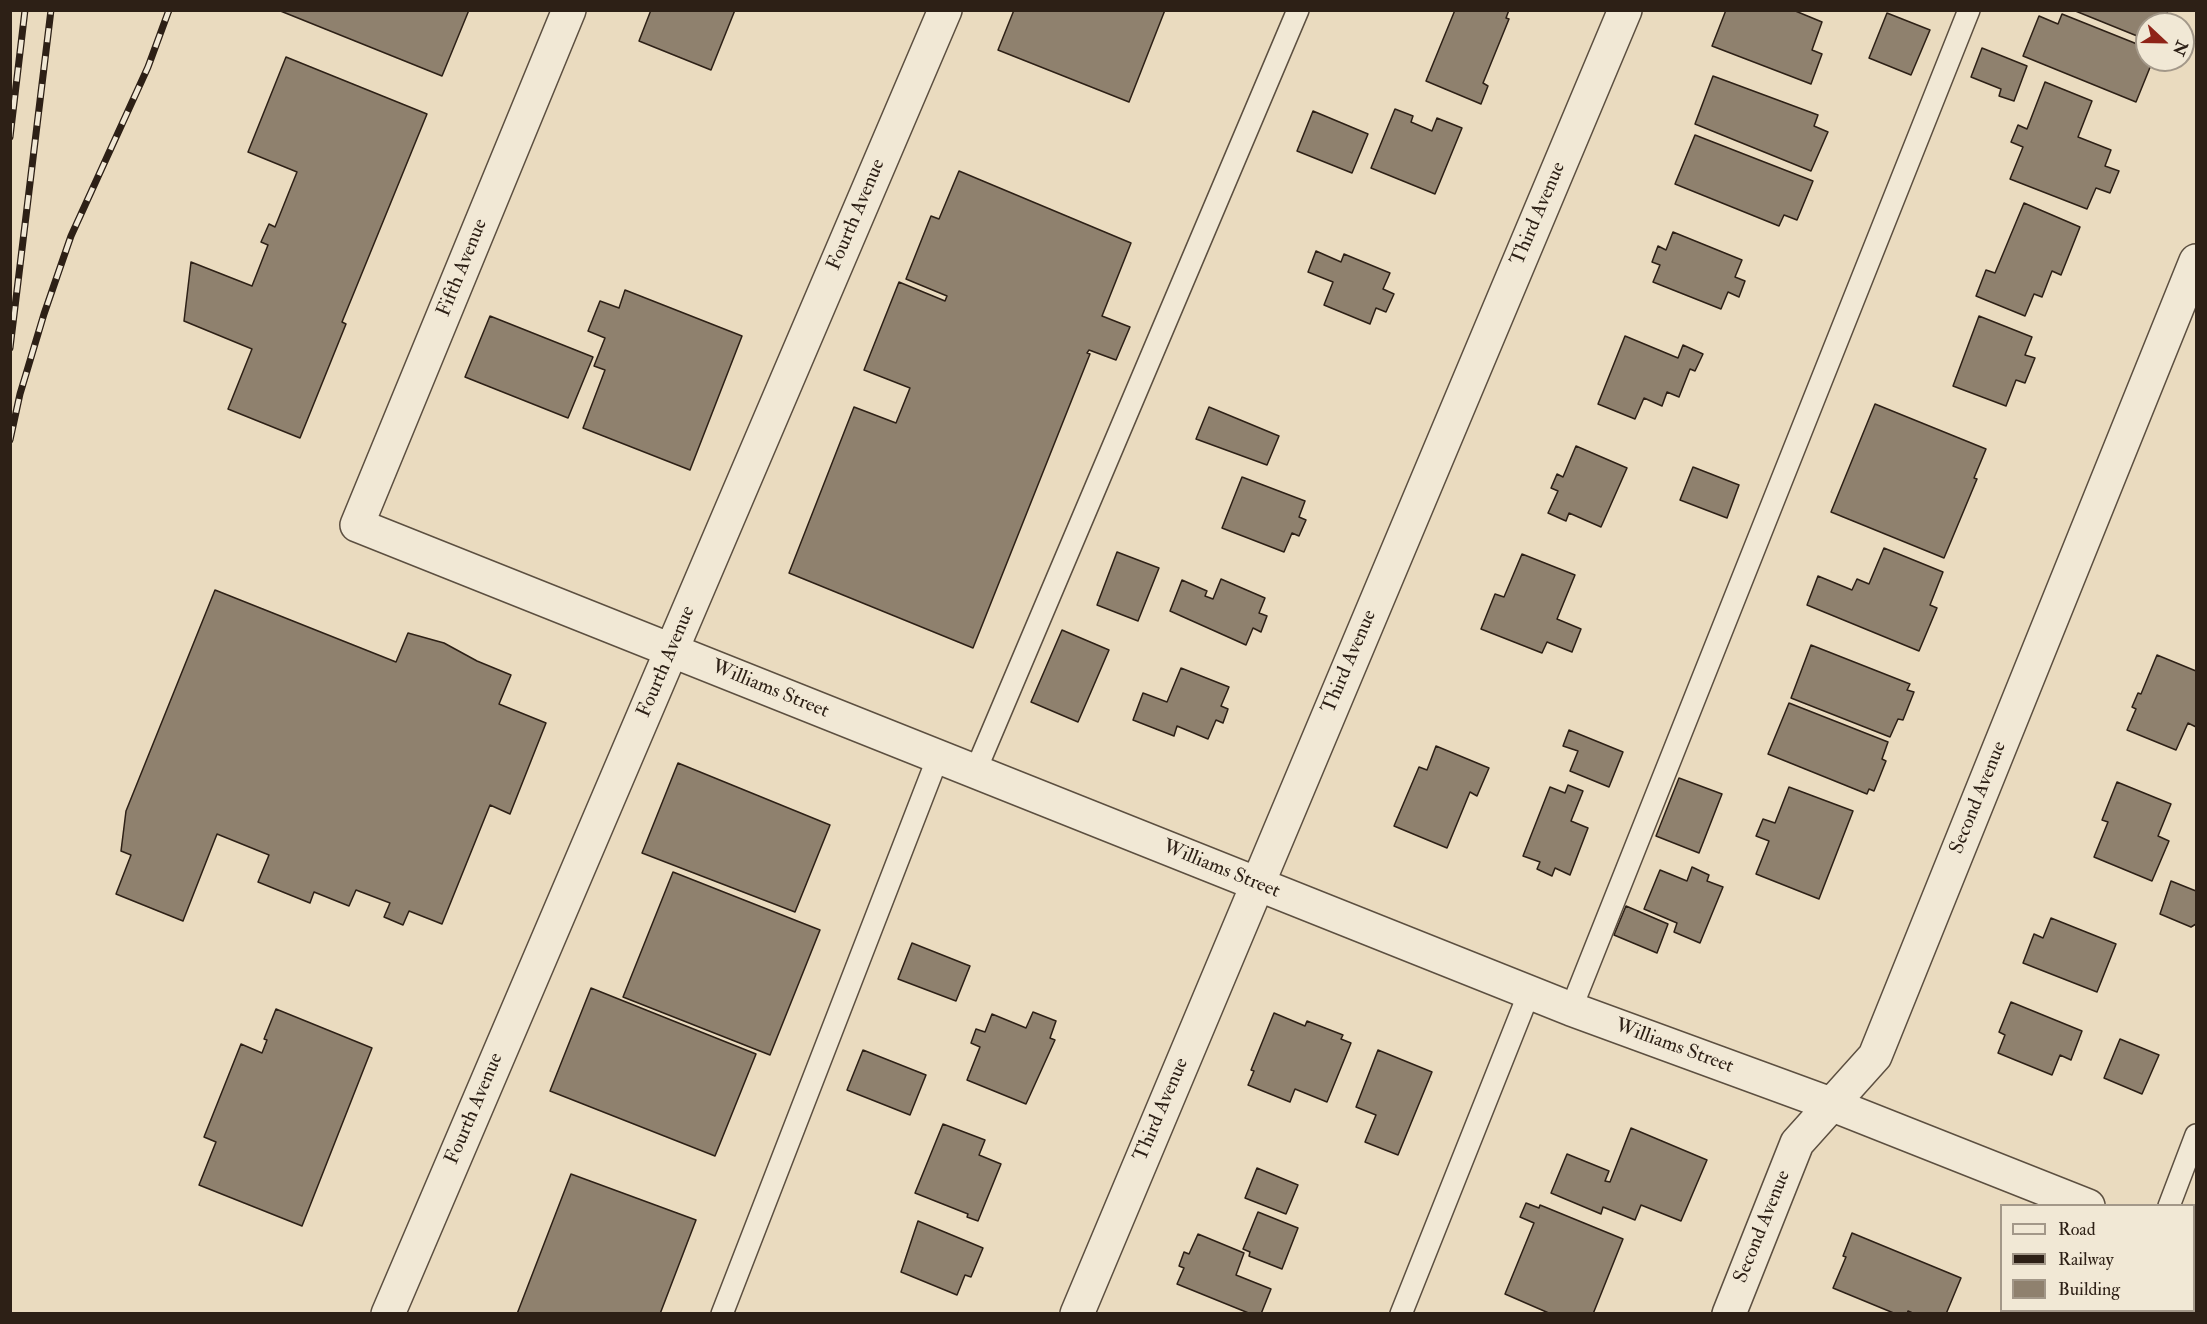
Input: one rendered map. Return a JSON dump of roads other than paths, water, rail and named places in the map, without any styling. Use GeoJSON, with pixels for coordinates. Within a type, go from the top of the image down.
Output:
{"type":"FeatureCollection","features":[{"type":"Feature","properties":{"kind":"street","name":"Fifth Avenue"},"geometry":{"type":"LineString","coordinates":[[357,525],[569,10]]}},
{"type":"Feature","properties":{"kind":"street","name":"Fourth Avenue"},"geometry":{"type":"LineString","coordinates":[[388,1314],[945,10]]}},
{"type":"Feature","properties":{"kind":"street","name":"Third Avenue"},"geometry":{"type":"LineString","coordinates":[[1077,1314],[1625,10]]}},
{"type":"Feature","properties":{"kind":"street","name":"Second Avenue"},"geometry":{"type":"LineString","coordinates":[[1729,1314],[1797,1143],[1875,1056],[2196,261]]}},
{"type":"Feature","properties":{"kind":"street","name":"Williams Street"},"geometry":{"type":"LineString","coordinates":[[357,525],[1571,1010],[1833,1105],[2083,1204]]}},
{"type":"Feature","properties":{"kind":"lane"},"geometry":{"type":"LineString","coordinates":[[975,772],[1298,10]]}},
{"type":"Feature","properties":{"kind":"lane"},"geometry":{"type":"LineString","coordinates":[[1571,1010],[1969,10]]}},
{"type":"Feature","properties":{"kind":"lane"},"geometry":{"type":"LineString","coordinates":[[722,1314],[938,757]]}},
{"type":"Feature","properties":{"kind":"lane"},"geometry":{"type":"LineString","coordinates":[[1401,1314],[1529,993]]}},
{"type":"Feature","properties":{"kind":"lane"},"geometry":{"type":"LineString","coordinates":[[2170,1204],[2196,1136]]}},
{"type":"Feature","properties":{"kind":"railway"},"geometry":{"type":"LineString","coordinates":[[10,137],[25,10]]}},
{"type":"Feature","properties":{"kind":"railway"},"geometry":{"type":"LineString","coordinates":[[10,348],[51,10]]}},
{"type":"Feature","properties":{"kind":"railway"},"geometry":{"type":"LineString","coordinates":[[10,440],[20,394],[71,236],[148,67],[169,10]]}}]}
